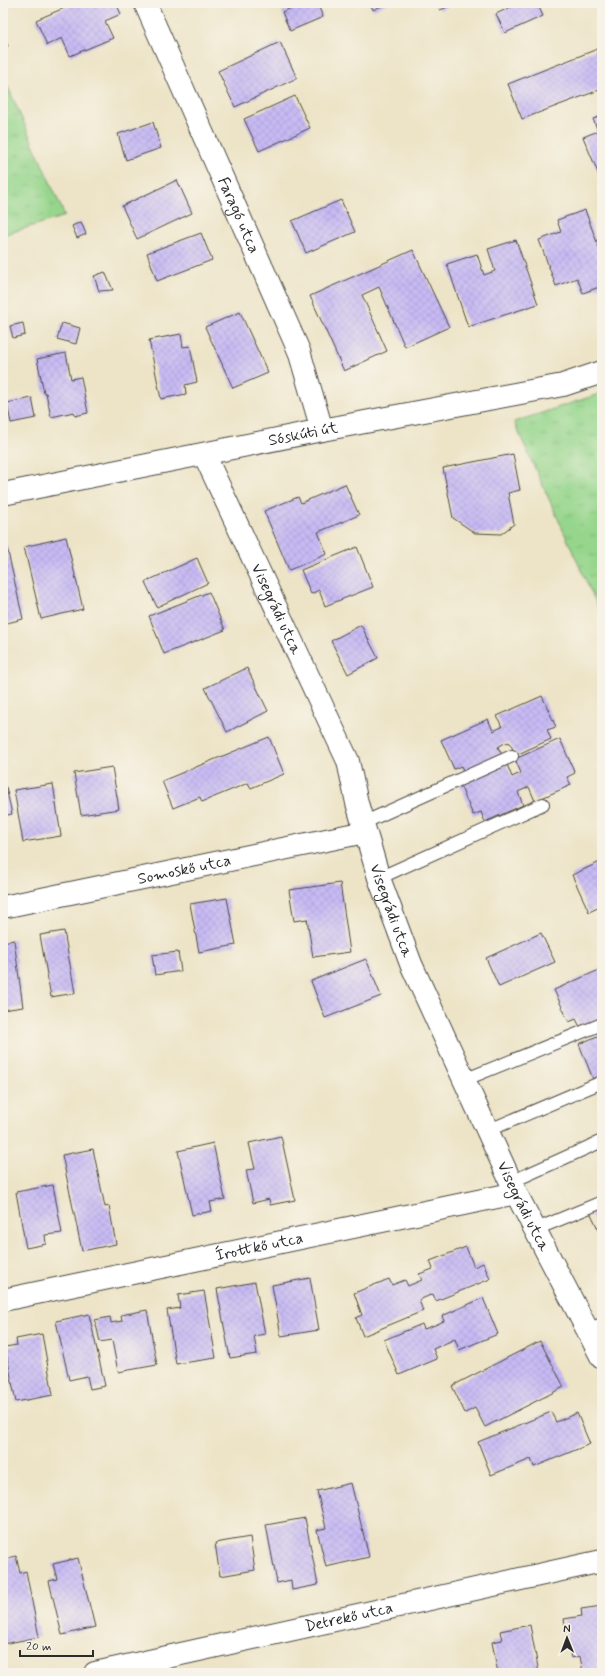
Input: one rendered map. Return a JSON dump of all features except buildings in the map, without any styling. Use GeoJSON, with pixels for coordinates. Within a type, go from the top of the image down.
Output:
{"type":"FeatureCollection","features":[{"type":"Feature","properties":{"kind":"street","name":"Faragó utca"},"geometry":{"type":"LineString","coordinates":[[145,3],[299,351],[322,430]]}},
{"type":"Feature","properties":{"kind":"street","name":"Sóskúti út"},"geometry":{"type":"LineString","coordinates":[[3,494],[322,430],[563,385],[602,372]]}},
{"type":"Feature","properties":{"kind":"street","name":"Visegrádi utca"},"geometry":{"type":"LineString","coordinates":[[204,454],[348,761],[364,827],[379,878],[411,964],[534,1230],[595,1327],[602,1358]]}},
{"type":"Feature","properties":{"kind":"street","name":"Somoskő utca"},"geometry":{"type":"LineString","coordinates":[[3,907],[364,827]]}},
{"type":"Feature","properties":{"kind":"street","name":"Írottkő utca"},"geometry":{"type":"LineString","coordinates":[[3,1300],[513,1187]]}},
{"type":"Feature","properties":{"kind":"street","name":"Detrekő utca"},"geometry":{"type":"LineString","coordinates":[[95,1673],[602,1561]]}},
{"type":"Feature","properties":{"kind":"lane"},"geometry":{"type":"LineString","coordinates":[[364,827],[512,756]]}},
{"type":"Feature","properties":{"kind":"lane"},"geometry":{"type":"LineString","coordinates":[[379,878],[543,804]]}},
{"type":"Feature","properties":{"kind":"lane"},"geometry":{"type":"LineString","coordinates":[[464,1080],[602,1024]]}},
{"type":"Feature","properties":{"kind":"lane"},"geometry":{"type":"LineString","coordinates":[[488,1131],[602,1082]]}},
{"type":"Feature","properties":{"kind":"lane"},"geometry":{"type":"LineString","coordinates":[[513,1187],[602,1142]]}},
{"type":"Feature","properties":{"kind":"lane"},"geometry":{"type":"LineString","coordinates":[[534,1230],[602,1202]]}},
{"type":"Feature","properties":{"kind":"green space"},"geometry":{"type":"Polygon","coordinates":[[[3,76],[65,216],[3,235],[3,76]]]}},
{"type":"Feature","properties":{"kind":"green space"},"geometry":{"type":"Polygon","coordinates":[[[602,393],[602,616],[514,422],[602,393]]]}}]}
